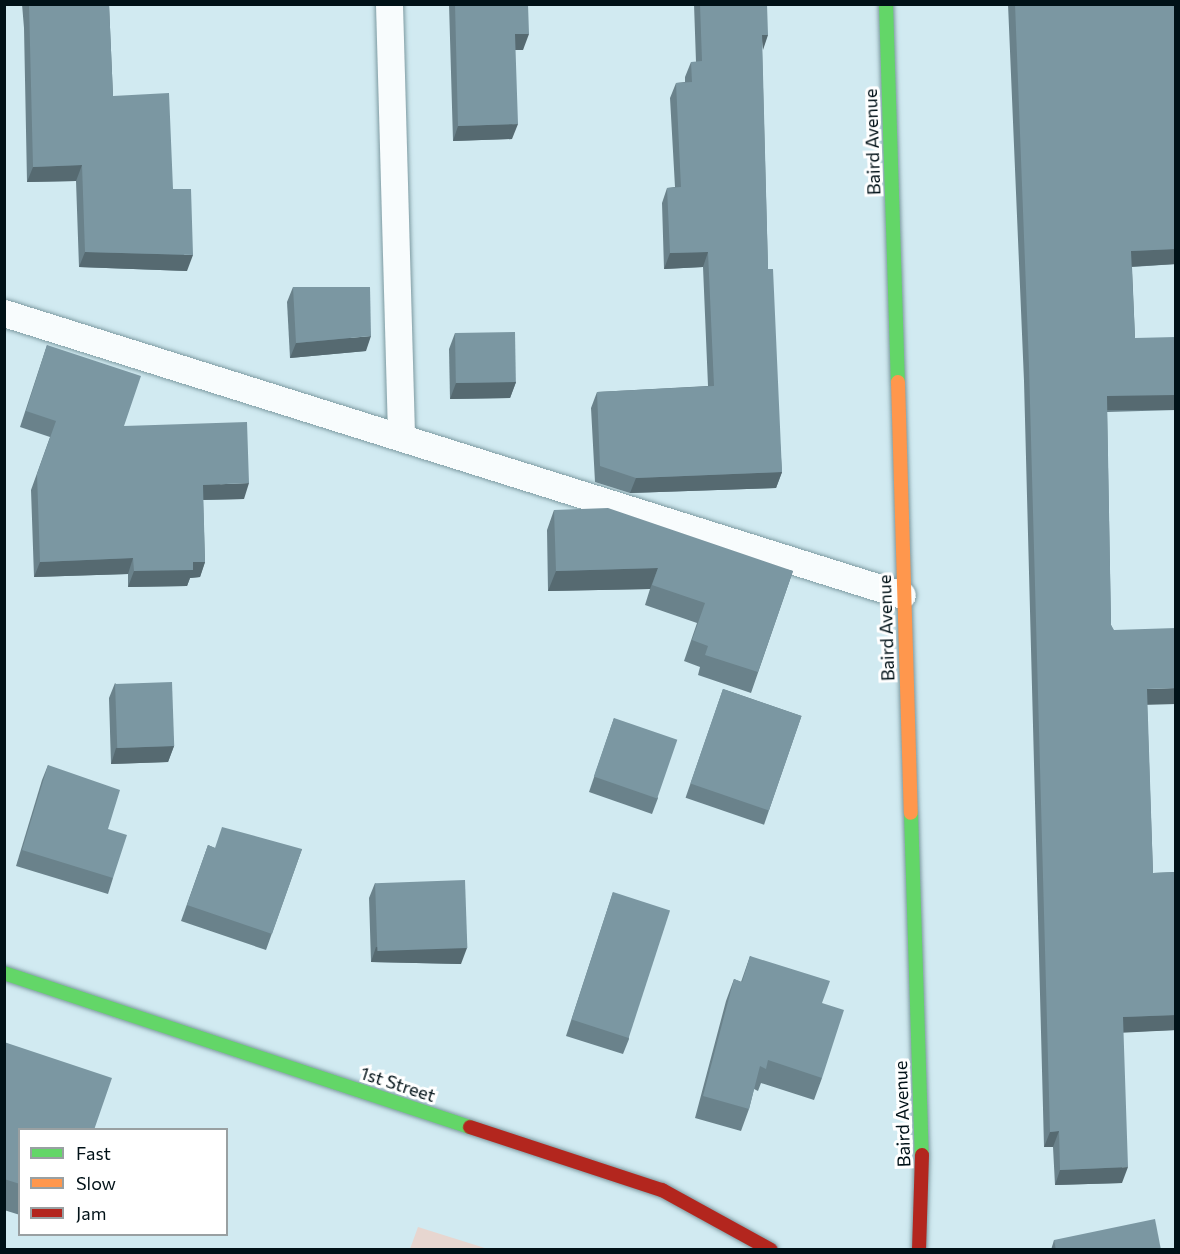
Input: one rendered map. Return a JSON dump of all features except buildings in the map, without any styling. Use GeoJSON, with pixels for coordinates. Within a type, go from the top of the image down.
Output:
{"type":"FeatureCollection","features":[{"type":"Feature","properties":{"kind":"street","name":"Baird Avenue"},"geometry":{"type":"LineString","coordinates":[[886,4],[902,595],[924,1222],[919,1250]]}},
{"type":"Feature","properties":{"kind":"street","name":"1st Street"},"geometry":{"type":"LineString","coordinates":[[4,973],[662,1190],[771,1250]]}},
{"type":"Feature","properties":{"kind":"lane"},"geometry":{"type":"LineString","coordinates":[[389,4],[401,436]]}},
{"type":"Feature","properties":{"kind":"lane"},"geometry":{"type":"LineString","coordinates":[[4,313],[902,595]]}},
{"type":"Feature","properties":{"kind":"shaded area"},"geometry":{"type":"Polygon","coordinates":[[[418,1227],[488,1249],[410,1249],[418,1227]]]}},
{"type":"Feature","properties":{"kind":"traffic: fast"},"geometry":{"type":"LineString","coordinates":[[886,4],[898,382]]}},
{"type":"Feature","properties":{"kind":"traffic: fast"},"geometry":{"type":"LineString","coordinates":[[911,813],[922,1155]]}},
{"type":"Feature","properties":{"kind":"traffic: fast"},"geometry":{"type":"LineString","coordinates":[[4,973],[470,1127]]}},
{"type":"Feature","properties":{"kind":"traffic: slow"},"geometry":{"type":"LineString","coordinates":[[898,382],[911,813]]}},
{"type":"Feature","properties":{"kind":"traffic: jam"},"geometry":{"type":"LineString","coordinates":[[470,1127],[662,1190],[771,1250]]}},
{"type":"Feature","properties":{"kind":"traffic: jam"},"geometry":{"type":"LineString","coordinates":[[919,1250],[922,1155]]}}]}
